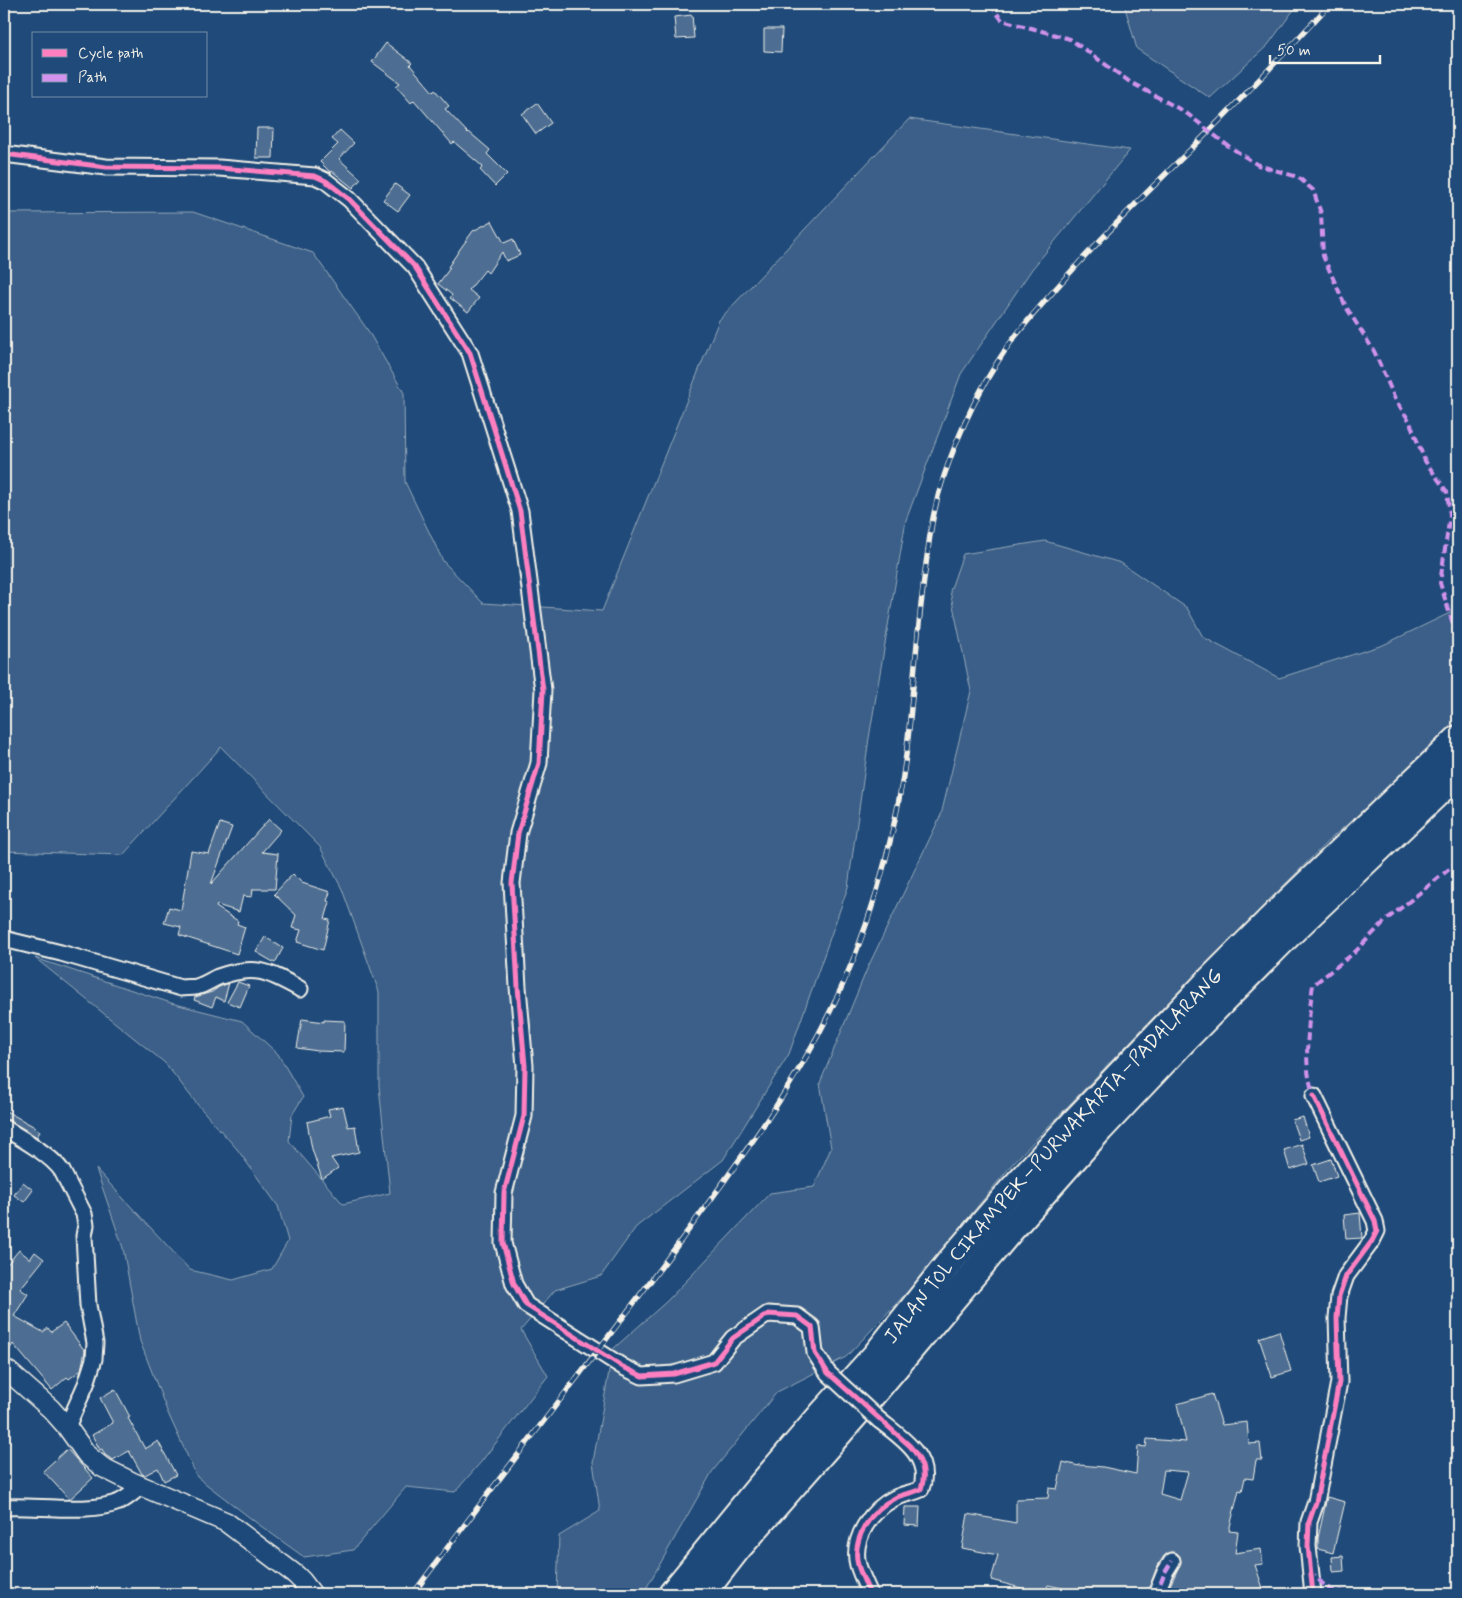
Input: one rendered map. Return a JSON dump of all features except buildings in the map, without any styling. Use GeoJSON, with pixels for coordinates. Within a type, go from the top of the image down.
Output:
{"type":"FeatureCollection","features":[{"type":"Feature","properties":{"kind":"highway","name":"JALAN TOL CIKAMPEK–PURWAKARTA–PADALARANG"},"geometry":{"type":"LineString","coordinates":[[672,1594],[811,1426],[875,1356],[950,1263],[1077,1119],[1280,910],[1458,739]]}},
{"type":"Feature","properties":{"kind":"highway","name":"JALAN TOL CIKAMPEK–PURWAKARTA–PADALARANG"},"geometry":{"type":"LineString","coordinates":[[702,1594],[736,1549],[860,1410],[1008,1233],[1100,1129],[1183,1041],[1288,935],[1458,773]]}},
{"type":"Feature","properties":{"kind":"street"},"geometry":{"type":"LineString","coordinates":[[4,154],[106,167],[219,168],[315,176],[326,181],[350,198],[415,266],[470,353],[520,511],[543,690],[539,763],[518,832],[512,883],[518,987],[526,1066],[524,1116],[504,1193],[503,1243],[514,1284],[526,1305],[623,1367],[642,1376],[674,1374],[714,1362],[733,1338],[768,1314],[797,1316],[812,1327],[815,1353],[828,1373],[910,1446],[919,1457],[923,1466],[923,1484],[921,1489],[898,1496],[887,1502],[876,1511],[865,1526],[860,1537],[857,1548],[858,1564],[870,1594]]}},
{"type":"Feature","properties":{"kind":"street"},"geometry":{"type":"LineString","coordinates":[[4,939],[61,953],[181,988],[197,986],[235,971],[251,969],[274,975],[300,989]]}},
{"type":"Feature","properties":{"kind":"street"},"geometry":{"type":"LineString","coordinates":[[1313,1594],[1308,1546],[1309,1522],[1316,1502],[1339,1382],[1337,1318],[1340,1296],[1346,1276],[1366,1251],[1377,1231],[1375,1221],[1314,1096]]}},
{"type":"Feature","properties":{"kind":"street"},"geometry":{"type":"LineString","coordinates":[[4,1128],[57,1164],[84,1214],[88,1305],[94,1343],[94,1359],[86,1384],[66,1427]]}},
{"type":"Feature","properties":{"kind":"street"},"geometry":{"type":"LineString","coordinates":[[4,1369],[51,1409],[87,1455],[102,1467],[115,1475],[226,1522],[296,1575],[312,1594]]}},
{"type":"Feature","properties":{"kind":"street"},"geometry":{"type":"LineString","coordinates":[[4,1507],[109,1505],[120,1501],[142,1486]]}},
{"type":"Feature","properties":{"kind":"street"},"geometry":{"type":"LineString","coordinates":[[1156,1594],[1172,1561]]}},
{"type":"Feature","properties":{"kind":"shaded area"},"geometry":{"type":"Polygon","coordinates":[[[1124,4],[1298,4],[1268,45],[1210,98],[1137,49],[1124,4]]]}},
{"type":"Feature","properties":{"kind":"shaded area"},"geometry":{"type":"Polygon","coordinates":[[[909,119],[1130,150],[1032,269],[961,374],[906,520],[869,738],[848,887],[789,1054],[723,1160],[636,1227],[601,1276],[555,1290],[521,1330],[548,1376],[481,1462],[455,1492],[406,1487],[353,1550],[304,1557],[197,1477],[167,1411],[140,1341],[123,1248],[96,1169],[190,1270],[233,1280],[272,1269],[288,1241],[278,1206],[237,1149],[197,1104],[165,1063],[35,958],[171,1003],[242,1021],[278,1054],[303,1097],[292,1115],[289,1141],[343,1204],[390,1193],[379,1086],[379,992],[342,889],[320,847],[221,747],[123,855],[4,851],[4,213],[193,212],[313,253],[367,329],[404,393],[405,482],[443,561],[483,603],[602,611],[719,320],[909,119]]]}},
{"type":"Feature","properties":{"kind":"shaded area"},"geometry":{"type":"Polygon","coordinates":[[[1045,541],[1121,563],[1187,608],[1203,637],[1279,678],[1383,645],[1458,609],[1458,728],[1328,841],[1154,1017],[1014,1162],[910,1289],[846,1357],[777,1392],[712,1472],[643,1594],[557,1594],[559,1536],[600,1511],[593,1462],[613,1349],[667,1301],[770,1193],[814,1187],[831,1148],[820,1083],[867,969],[941,815],[971,691],[950,591],[963,554],[1045,541]]]}},
{"type":"Feature","properties":{"kind":"railway"},"geometry":{"type":"LineString","coordinates":[[413,1594],[643,1291],[745,1153],[808,1054],[843,984],[867,923],[894,826],[905,761],[922,594],[936,503],[956,443],[987,379],[1020,330],[1067,276],[1125,214],[1241,99],[1330,4]]}},
{"type":"Feature","properties":{"kind":"marked path"},"geometry":{"type":"LineString","coordinates":[[990,4],[1002,20],[1070,39],[1130,82],[1185,112],[1227,145],[1258,165],[1298,177],[1313,190],[1321,213],[1323,256],[1346,307],[1374,351],[1396,401],[1409,420],[1425,461],[1447,492],[1450,515],[1440,583],[1458,640]]}},
{"type":"Feature","properties":{"kind":"marked path"},"geometry":{"type":"LineString","coordinates":[[1316,1100],[1312,1090],[1307,1060],[1313,985],[1354,953],[1386,920],[1458,862]]}},
{"type":"Feature","properties":{"kind":"marked path"},"geometry":{"type":"LineString","coordinates":[[1156,1594],[1172,1561]]}},
{"type":"Feature","properties":{"kind":"marked path"},"geometry":{"type":"LineString","coordinates":[[1310,1571],[1331,1590],[1355,1594]]}},
{"type":"Feature","properties":{"kind":"cycle path"},"geometry":{"type":"LineString","coordinates":[[4,154],[106,167],[219,168],[315,176],[326,181],[349,199],[415,267],[470,353],[520,511],[543,690],[539,763],[518,833],[512,883],[525,1066],[524,1116],[504,1193],[503,1243],[514,1284],[526,1305],[623,1367],[642,1376],[674,1374],[714,1362],[733,1338],[768,1314],[797,1316],[812,1327],[815,1353],[828,1373],[910,1446],[922,1466],[923,1483],[921,1489],[898,1497],[879,1509],[871,1517],[861,1535],[858,1545],[858,1565],[870,1594]]}},
{"type":"Feature","properties":{"kind":"cycle path"},"geometry":{"type":"LineString","coordinates":[[1313,1594],[1308,1546],[1309,1522],[1316,1502],[1339,1382],[1337,1318],[1339,1296],[1346,1276],[1372,1241],[1377,1231],[1375,1221],[1314,1096]]}}]}
